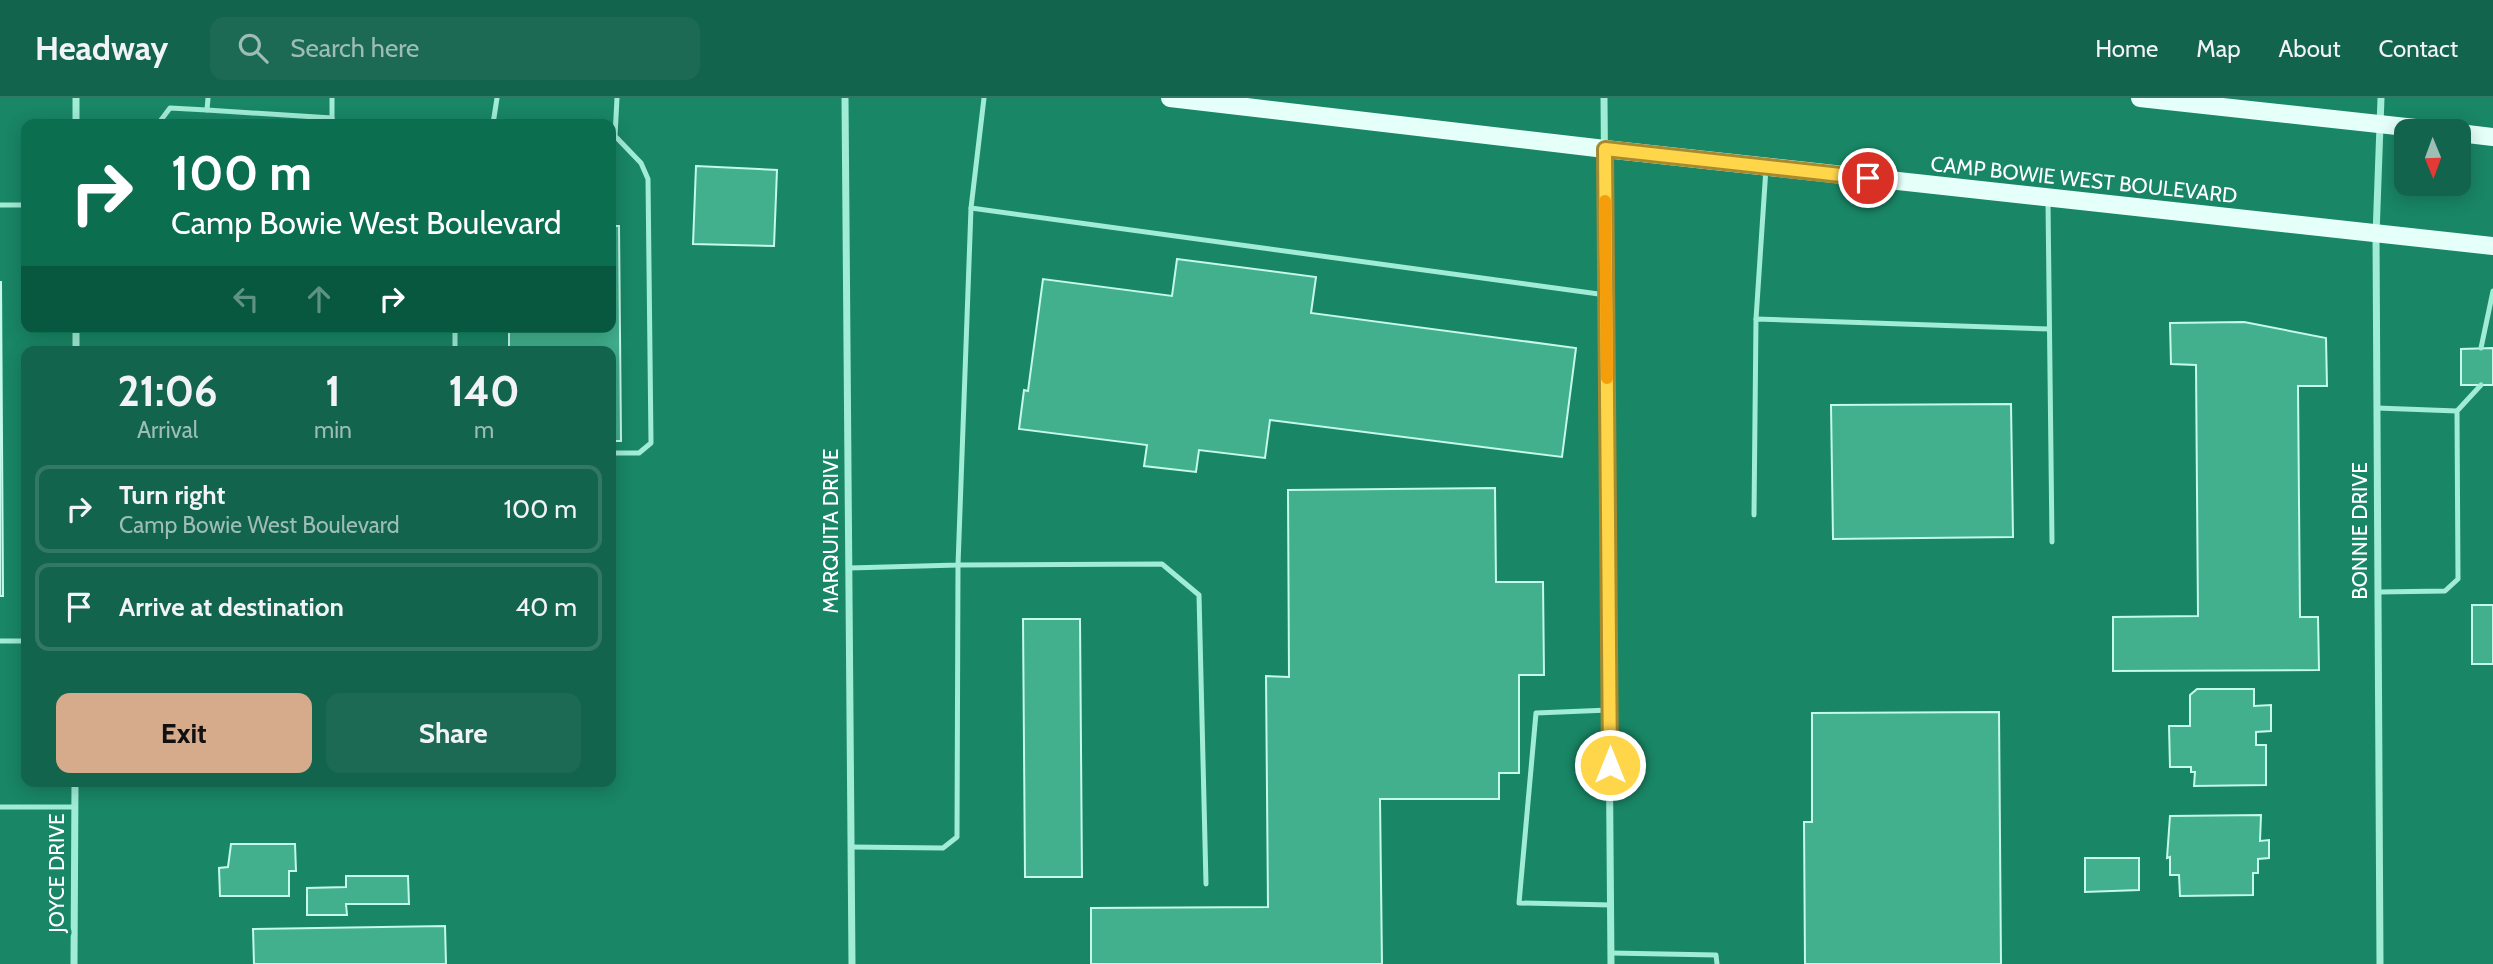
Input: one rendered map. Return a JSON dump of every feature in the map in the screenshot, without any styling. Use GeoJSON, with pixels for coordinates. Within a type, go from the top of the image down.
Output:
{"type":"FeatureCollection","features":[{"type":"Feature","properties":{"kind":"main road","name":"CAMP BOWIE WEST BOULEVARD"},"geometry":{"type":"LineString","coordinates":[[1170,98],[2048,199],[2493,246]]}},
{"type":"Feature","properties":{"kind":"main road"},"geometry":{"type":"LineString","coordinates":[[2140,98],[2394,125]]}},
{"type":"Feature","properties":{"kind":"main road"},"geometry":{"type":"LineString","coordinates":[[2471,134],[2493,137]]}},
{"type":"Feature","properties":{"kind":"street"},"geometry":{"type":"LineString","coordinates":[[76,98],[76,119]]}},
{"type":"Feature","properties":{"kind":"street","name":"MARQUITA DRIVE"},"geometry":{"type":"LineString","coordinates":[[845,98],[852,964]]}},
{"type":"Feature","properties":{"kind":"street"},"geometry":{"type":"LineString","coordinates":[[1604,98],[1611,964]]}},
{"type":"Feature","properties":{"kind":"street","name":"BONNIE DRIVE"},"geometry":{"type":"LineString","coordinates":[[2380,964],[2376,235],[2381,98]]}},
{"type":"Feature","properties":{"kind":"street","name":"JOYCE DRIVE"},"geometry":{"type":"LineString","coordinates":[[74,964],[75,787]]}},
{"type":"Feature","properties":{"kind":"lane"},"geometry":{"type":"LineString","coordinates":[[207,110],[208,98]]}},
{"type":"Feature","properties":{"kind":"lane"},"geometry":{"type":"LineString","coordinates":[[332,98],[332,119]]}},
{"type":"Feature","properties":{"kind":"lane"},"geometry":{"type":"LineString","coordinates":[[494,119],[497,98]]}},
{"type":"Feature","properties":{"kind":"lane"},"geometry":{"type":"LineString","coordinates":[[616,119],[617,98]]}},
{"type":"Feature","properties":{"kind":"lane"},"geometry":{"type":"LineString","coordinates":[[851,847],[943,848],[957,837],[958,565],[971,208],[984,98]]}},
{"type":"Feature","properties":{"kind":"lane"},"geometry":{"type":"LineString","coordinates":[[162,119],[170,108],[309,119]]}},
{"type":"Feature","properties":{"kind":"lane"},"geometry":{"type":"LineString","coordinates":[[616,137],[641,163],[648,178],[651,443],[639,453],[616,453]]}},
{"type":"Feature","properties":{"kind":"lane"},"geometry":{"type":"LineString","coordinates":[[1754,515],[1756,319],[1766,167]]}},
{"type":"Feature","properties":{"kind":"lane"},"geometry":{"type":"LineString","coordinates":[[2048,199],[2052,542]]}},
{"type":"Feature","properties":{"kind":"lane"},"geometry":{"type":"LineString","coordinates":[[0,205],[21,205]]}},
{"type":"Feature","properties":{"kind":"lane"},"geometry":{"type":"LineString","coordinates":[[971,208],[1606,295]]}},
{"type":"Feature","properties":{"kind":"lane"},"geometry":{"type":"LineString","coordinates":[[2481,348],[2493,291]]}},
{"type":"Feature","properties":{"kind":"lane"},"geometry":{"type":"LineString","coordinates":[[1756,319],[2049,329]]}},
{"type":"Feature","properties":{"kind":"lane"},"geometry":{"type":"LineString","coordinates":[[2378,592],[2445,591],[2458,579],[2457,411],[2482,385]]}},
{"type":"Feature","properties":{"kind":"lane"},"geometry":{"type":"LineString","coordinates":[[2377,408],[2457,411]]}},
{"type":"Feature","properties":{"kind":"lane"},"geometry":{"type":"LineString","coordinates":[[849,568],[1162,564],[1199,595],[1206,884]]}},
{"type":"Feature","properties":{"kind":"lane"},"geometry":{"type":"LineString","coordinates":[[0,641],[21,641]]}},
{"type":"Feature","properties":{"kind":"lane"},"geometry":{"type":"LineString","coordinates":[[1609,710],[1536,713],[1520,903],[1611,905]]}},
{"type":"Feature","properties":{"kind":"lane"},"geometry":{"type":"LineString","coordinates":[[0,807],[75,807]]}},
{"type":"Feature","properties":{"kind":"lane"},"geometry":{"type":"LineString","coordinates":[[1611,953],[1716,955],[1717,964]]}},
{"type":"Feature","properties":{"kind":"building"},"geometry":{"type":"Polygon","coordinates":[[[696,166],[777,170],[774,246],[693,244],[696,166]]]}},
{"type":"Feature","properties":{"kind":"building"},"geometry":{"type":"Polygon","coordinates":[[[616,226],[619,226],[621,441],[616,441],[616,346],[509,346],[509,333],[616,333],[616,226]]]}},
{"type":"Feature","properties":{"kind":"building"},"geometry":{"type":"Polygon","coordinates":[[[1177,259],[1316,277],[1311,313],[1576,348],[1562,457],[1270,420],[1265,458],[1199,450],[1196,472],[1144,466],[1147,445],[1019,429],[1024,390],[1028,391],[1043,279],[1172,296],[1177,259]]]}},
{"type":"Feature","properties":{"kind":"building"},"geometry":{"type":"Polygon","coordinates":[[[1,282],[3,596],[0,596],[1,282]]]}},
{"type":"Feature","properties":{"kind":"building"},"geometry":{"type":"Polygon","coordinates":[[[2244,322],[2326,338],[2327,386],[2298,386],[2300,617],[2318,617],[2319,670],[2113,671],[2113,617],[2198,616],[2196,365],[2171,364],[2170,323],[2244,322]]]}},
{"type":"Feature","properties":{"kind":"building"},"geometry":{"type":"Polygon","coordinates":[[[2493,348],[2493,385],[2461,385],[2461,349],[2493,348]]]}},
{"type":"Feature","properties":{"kind":"building"},"geometry":{"type":"Polygon","coordinates":[[[2011,404],[2013,537],[1833,539],[1831,405],[2011,404]]]}},
{"type":"Feature","properties":{"kind":"building"},"geometry":{"type":"Polygon","coordinates":[[[1495,488],[1496,582],[1543,582],[1544,675],[1519,675],[1519,773],[1499,773],[1499,799],[1380,799],[1382,964],[1091,964],[1091,908],[1268,907],[1266,676],[1289,677],[1288,490],[1495,488]]]}},
{"type":"Feature","properties":{"kind":"building"},"geometry":{"type":"Polygon","coordinates":[[[2472,605],[2493,605],[2493,664],[2472,664],[2472,605]]]}},
{"type":"Feature","properties":{"kind":"building"},"geometry":{"type":"Polygon","coordinates":[[[1023,619],[1080,619],[1082,877],[1025,877],[1023,619]]]}},
{"type":"Feature","properties":{"kind":"building"},"geometry":{"type":"Polygon","coordinates":[[[2197,689],[2254,689],[2254,706],[2271,705],[2271,731],[2256,732],[2256,745],[2266,745],[2266,785],[2194,786],[2195,772],[2191,772],[2191,767],[2170,767],[2169,726],[2190,726],[2190,695],[2197,689]]]}},
{"type":"Feature","properties":{"kind":"building"},"geometry":{"type":"Polygon","coordinates":[[[1999,712],[2001,964],[1805,964],[1804,822],[1812,822],[1812,713],[1999,712]]]}},
{"type":"Feature","properties":{"kind":"building"},"geometry":{"type":"Polygon","coordinates":[[[2261,815],[2260,841],[2269,840],[2269,858],[2258,859],[2258,873],[2253,873],[2253,895],[2180,896],[2179,875],[2170,875],[2170,857],[2167,858],[2170,816],[2261,815]]]}},
{"type":"Feature","properties":{"kind":"building"},"geometry":{"type":"Polygon","coordinates":[[[231,844],[295,844],[296,871],[289,871],[289,896],[220,896],[219,868],[228,867],[231,844]]]}},
{"type":"Feature","properties":{"kind":"building"},"geometry":{"type":"Polygon","coordinates":[[[2085,858],[2139,858],[2139,890],[2085,892],[2085,858]]]}},
{"type":"Feature","properties":{"kind":"building"},"geometry":{"type":"Polygon","coordinates":[[[346,876],[408,876],[409,904],[346,904],[347,915],[307,915],[307,888],[346,887],[346,876]]]}},
{"type":"Feature","properties":{"kind":"building"},"geometry":{"type":"Polygon","coordinates":[[[445,926],[446,964],[254,964],[253,929],[445,926]]]}},
{"type":"Feature","properties":{"kind":"slow traffic"},"geometry":{"type":"LineString","coordinates":[[1605,201],[1607,378]]}},
{"type":"Feature","properties":{"kind":"route"},"geometry":{"type":"LineString","coordinates":[[1610,765],[1605,149],[1868,178]]}}]}
